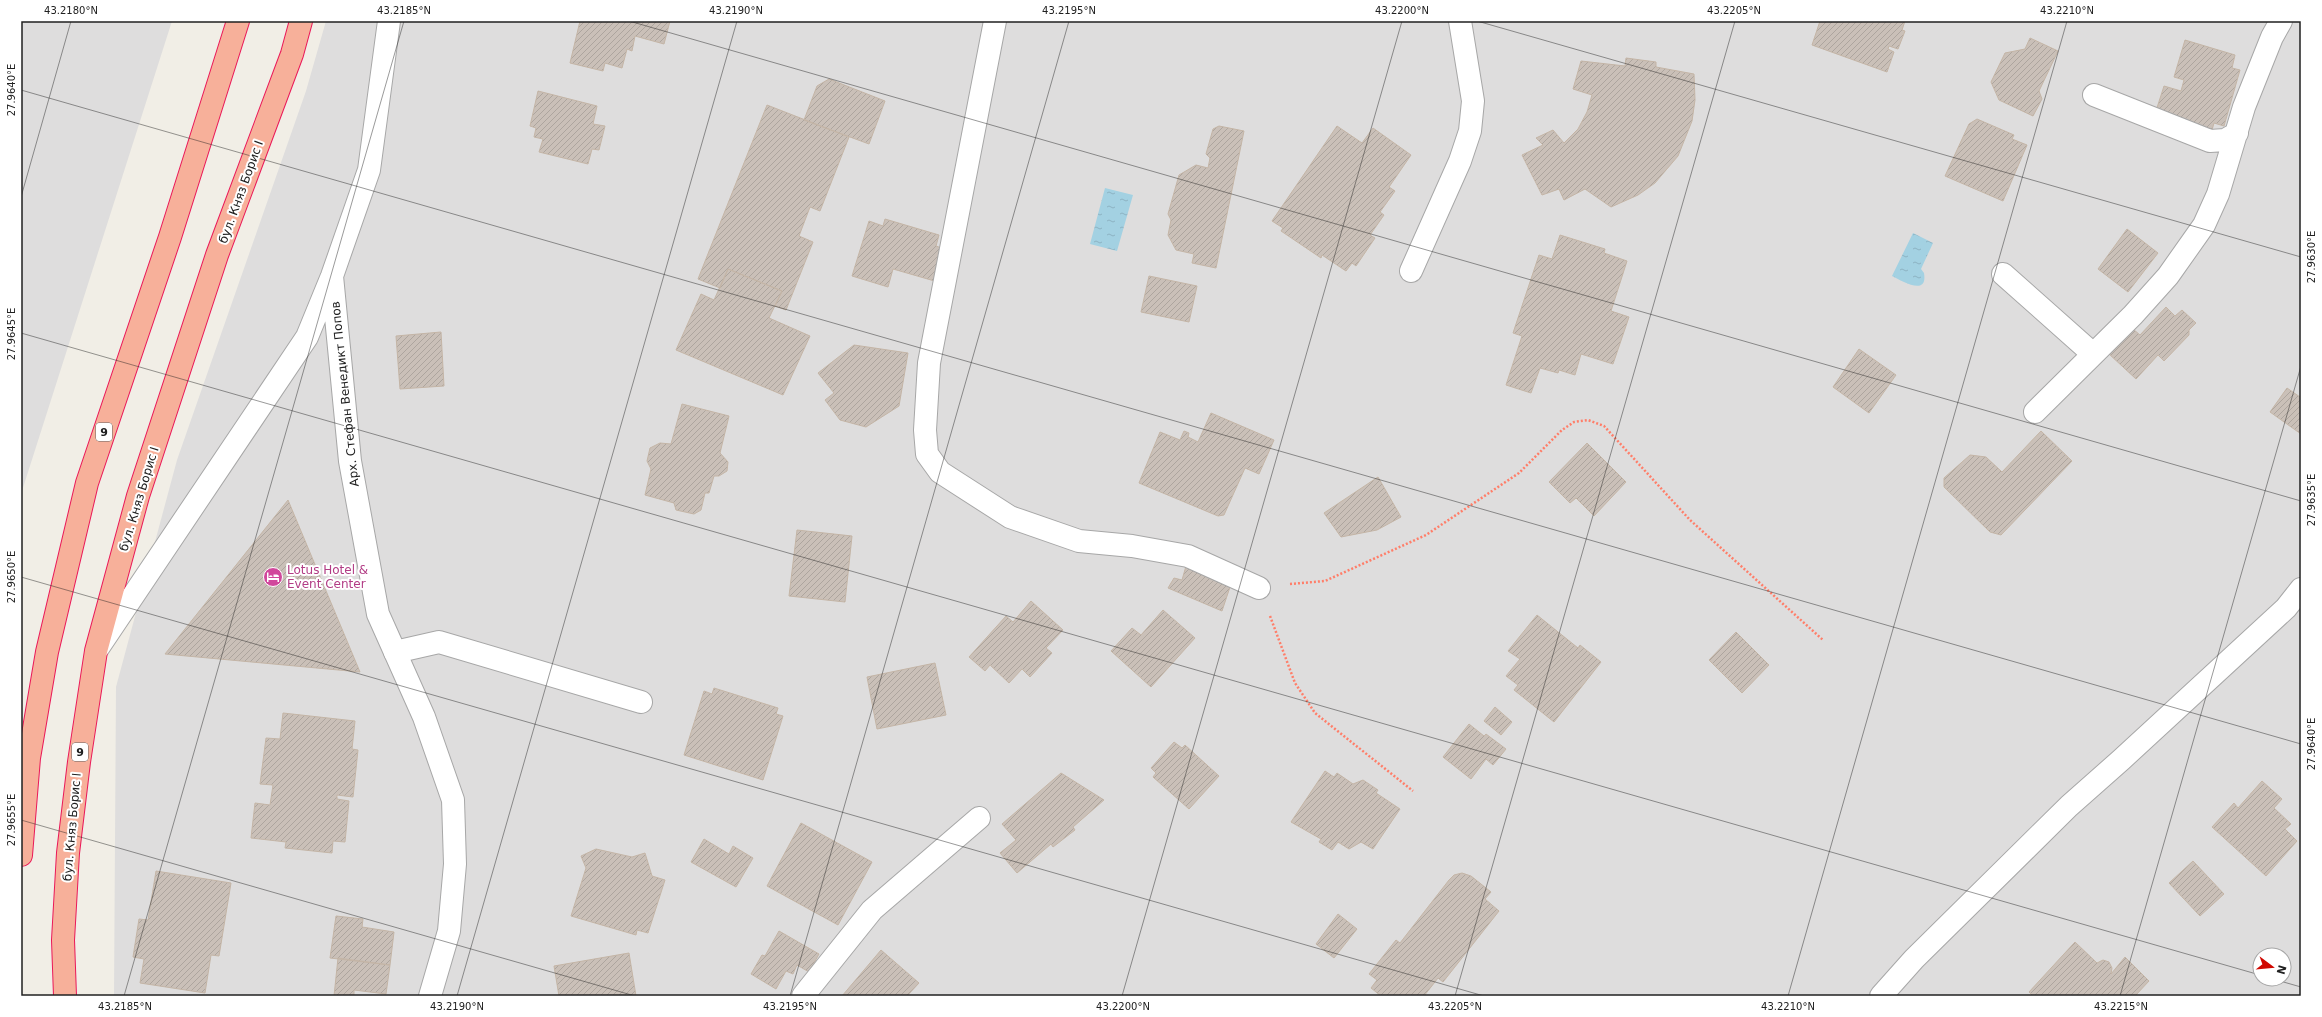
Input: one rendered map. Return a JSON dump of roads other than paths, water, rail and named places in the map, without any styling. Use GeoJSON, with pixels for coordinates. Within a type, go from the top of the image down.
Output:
{"type":"FeatureCollection","features":[{"type":"Feature","properties":{"kind":"highway","name":"9"},"geometry":{"type":"LineString","coordinates":[[21,855],[29,758],[47,652],[87,483],[170,238],[238,21]]}},
{"type":"Feature","properties":{"kind":"highway","name":"бул. Княз Борис I"},"geometry":{"type":"LineString","coordinates":[[65,996],[64,940],[68,853],[78,762],[96,651],[141,488],[217,255],[292,54],[301,21]]}},
{"type":"Feature","properties":{"kind":"street"},"geometry":{"type":"LineString","coordinates":[[96,651],[307,337],[332,276],[369,170],[388,21]]}},
{"type":"Feature","properties":{"kind":"street"},"geometry":{"type":"LineString","coordinates":[[995,21],[929,363],[925,430],[927,454],[940,472],[1010,517],[1079,541],[1132,546],[1188,556],[1260,588]]}},
{"type":"Feature","properties":{"kind":"street"},"geometry":{"type":"LineString","coordinates":[[1411,271],[1460,161],[1470,131],[1473,101],[1460,21]]}},
{"type":"Feature","properties":{"kind":"street"},"geometry":{"type":"LineString","coordinates":[[2035,412],[2133,315],[2168,276],[2204,224],[2218,194],[2244,107],[2272,37],[2281,21]]}},
{"type":"Feature","properties":{"kind":"street"},"geometry":{"type":"LineString","coordinates":[[2094,95],[2210,141],[2225,140],[2237,133]]}},
{"type":"Feature","properties":{"kind":"street"},"geometry":{"type":"LineString","coordinates":[[2003,274],[2094,354]]}},
{"type":"Feature","properties":{"kind":"street","name":"Арх. Стефан Венедикт Попов"},"geometry":{"type":"LineString","coordinates":[[332,276],[350,461],[378,614],[424,716],[453,800],[455,864],[449,931],[430,996]]}},
{"type":"Feature","properties":{"kind":"street"},"geometry":{"type":"LineString","coordinates":[[1881,996],[1914,959],[2069,806],[2286,608],[2301,589]]}},
{"type":"Feature","properties":{"kind":"street"},"geometry":{"type":"LineString","coordinates":[[395,652],[439,642],[641,702]]}},
{"type":"Feature","properties":{"kind":"street"},"geometry":{"type":"LineString","coordinates":[[803,996],[872,910],[979,818]]}},
{"type":"Feature","properties":{"kind":"water"},"geometry":{"type":"Polygon","coordinates":[[[1105,188],[1133,195],[1117,251],[1090,244],[1105,188]]]}},
{"type":"Feature","properties":{"kind":"water"},"geometry":{"type":"Polygon","coordinates":[[[1913,233],[1933,243],[1921,269],[1924,273],[1924,280],[1922,284],[1918,286],[1908,284],[1892,276],[1913,233]]]}},
{"type":"Feature","properties":{"kind":"place","name":"Lotus Hotel & Event Center"},"geometry":{"type":"Point","coordinates":[273,577]}}]}
